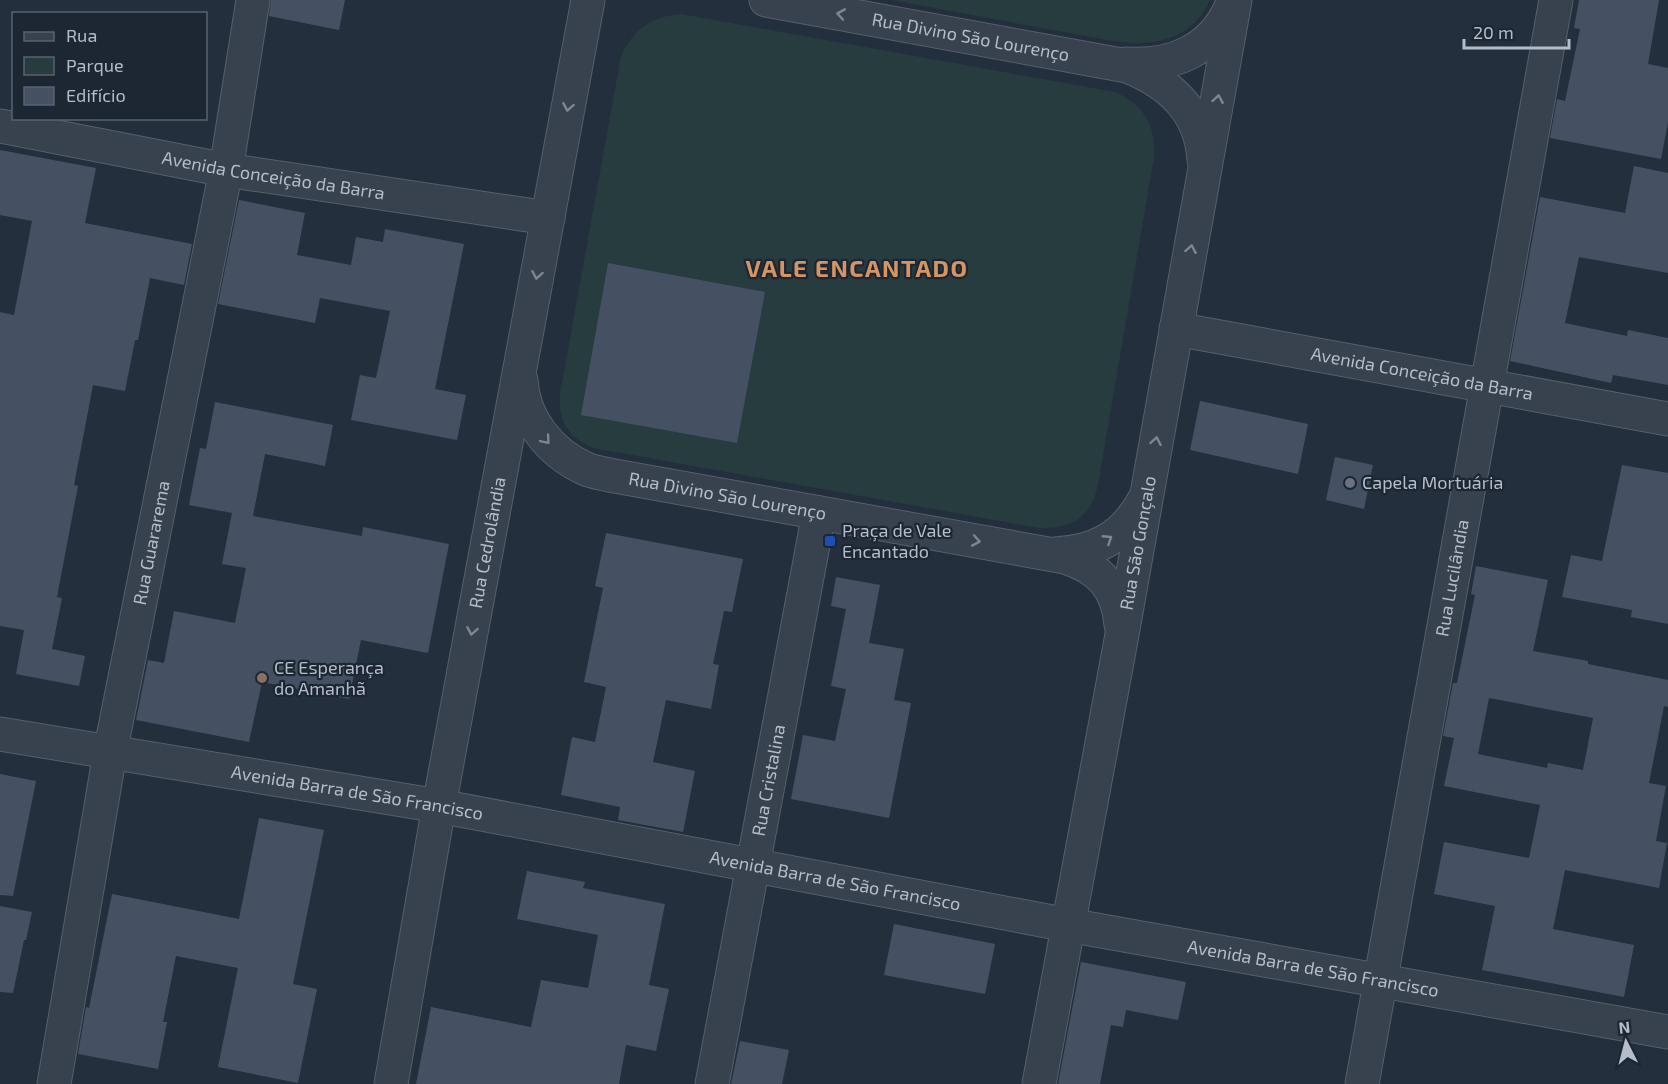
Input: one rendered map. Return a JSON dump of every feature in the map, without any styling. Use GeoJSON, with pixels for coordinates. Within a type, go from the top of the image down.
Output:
{"type":"FeatureCollection","features":[{"type":"Feature","properties":{"kind":"street","name":"Rua Guararema"},"geometry":{"type":"LineString","coordinates":[[54,1084],[110,753],[226,170],[253,0]]}},
{"type":"Feature","properties":{"kind":"street","name":"Rua Cedrolândia"},"geometry":{"type":"LineString","coordinates":[[391,1084],[439,806],[588,0]]}},
{"type":"Feature","properties":{"kind":"street"},"geometry":{"type":"LineString","coordinates":[[579,50],[593,20],[613,0]]}},
{"type":"Feature","properties":{"kind":"street","name":"Rua Divino São Lourenço"},"geometry":{"type":"LineString","coordinates":[[766,0],[1127,66],[1148,74],[1167,87],[1182,102],[1192,119],[1200,138],[1204,157],[1204,177]]}},
{"type":"Feature","properties":{"kind":"street","name":"Rua Divino São Lourenço"},"geometry":{"type":"LineString","coordinates":[[1105,62],[1143,65],[1161,63],[1195,50],[1220,26],[1235,0]]}},
{"type":"Feature","properties":{"kind":"street","name":"Rua São Gonçalo"},"geometry":{"type":"LineString","coordinates":[[1039,1084],[1235,0]]}},
{"type":"Feature","properties":{"kind":"street","name":"Rua Lucilândia"},"geometry":{"type":"LineString","coordinates":[[1362,1084],[1556,0]]}},
{"type":"Feature","properties":{"kind":"street","name":"Avenida Conceição da Barra"},"geometry":{"type":"LineString","coordinates":[[0,126],[226,170],[548,218]]}},
{"type":"Feature","properties":{"kind":"street","name":"Avenida Conceição da Barra"},"geometry":{"type":"LineString","coordinates":[[1176,329],[1668,419]]}},
{"type":"Feature","properties":{"kind":"street","name":"Rua Divino São Lourenço"},"geometry":{"type":"LineString","coordinates":[[520,366],[527,408],[536,427],[550,445],[567,459],[587,469],[609,475],[1065,557],[1095,570],[1106,582],[1120,610],[1121,640]]}},
{"type":"Feature","properties":{"kind":"street","name":"Rua Divino São Lourenço"},"geometry":{"type":"LineString","coordinates":[[1032,551],[1054,554],[1076,553],[1096,547],[1125,527],[1137,514],[1145,498]]}},
{"type":"Feature","properties":{"kind":"street","name":"Rua Cristalina"},"geometry":{"type":"LineString","coordinates":[[712,1084],[819,513]]}},
{"type":"Feature","properties":{"kind":"street","name":"Avenida Barra de São Francisco"},"geometry":{"type":"LineString","coordinates":[[0,734],[439,806],[1068,925],[1668,1032]]}},
{"type":"Feature","properties":{"kind":"green space"},"geometry":{"type":"Polygon","coordinates":[[[891,0],[1210,0],[1202,15],[1180,34],[1153,42],[1138,43],[1107,40],[891,0]]]}},
{"type":"Feature","properties":{"kind":"green space"},"geometry":{"type":"Polygon","coordinates":[[[681,14],[1115,92],[1141,110],[1153,135],[1154,157],[1098,485],[1090,505],[1078,519],[1061,526],[1039,528],[593,448],[577,439],[566,427],[561,413],[560,394],[621,56],[638,31],[652,21],[681,14]]]}},
{"type":"Feature","properties":{"kind":"building"},"geometry":{"type":"Polygon","coordinates":[[[271,0],[345,0],[339,30],[269,16],[271,0]]]}},
{"type":"Feature","properties":{"kind":"building"},"geometry":{"type":"Polygon","coordinates":[[[1579,0],[1659,0],[1648,64],[1668,68],[1668,122],[1661,159],[1550,138],[1557,99],[1565,101],[1580,29],[1574,28],[1579,0]]]}},
{"type":"Feature","properties":{"kind":"building"},"geometry":{"type":"Polygon","coordinates":[[[0,150],[96,168],[85,223],[192,244],[184,285],[150,278],[125,391],[93,385],[74,485],[78,486],[57,597],[62,598],[52,649],[85,656],[79,686],[16,674],[24,630],[0,626],[0,312],[14,315],[32,221],[0,215],[0,150]]]}},
{"type":"Feature","properties":{"kind":"building"},"geometry":{"type":"Polygon","coordinates":[[[1634,166],[1668,173],[1668,273],[1579,257],[1565,323],[1627,336],[1628,330],[1668,338],[1668,385],[1613,375],[1611,383],[1510,361],[1540,197],[1625,213],[1634,166]]]}},
{"type":"Feature","properties":{"kind":"building"},"geometry":{"type":"Polygon","coordinates":[[[239,200],[305,213],[297,255],[351,265],[356,237],[383,242],[385,229],[464,244],[435,389],[466,395],[457,440],[351,420],[360,375],[376,378],[390,311],[320,298],[315,323],[218,304],[239,200]]]}},
{"type":"Feature","properties":{"kind":"building"},"geometry":{"type":"Polygon","coordinates":[[[608,263],[765,292],[737,443],[581,415],[608,263]]]}},
{"type":"Feature","properties":{"kind":"building"},"geometry":{"type":"Polygon","coordinates":[[[1200,401],[1308,424],[1298,474],[1190,450],[1200,401]]]}},
{"type":"Feature","properties":{"kind":"building"},"geometry":{"type":"Polygon","coordinates":[[[215,402],[333,425],[325,466],[265,454],[253,516],[362,536],[363,527],[449,544],[428,653],[361,640],[349,699],[262,682],[249,742],[136,720],[148,660],[164,663],[174,611],[235,623],[246,568],[222,564],[232,513],[189,505],[200,448],[206,449],[215,402]]]}},
{"type":"Feature","properties":{"kind":"building","name":"Capela Mortuária"},"geometry":{"type":"Polygon","coordinates":[[[1335,457],[1373,465],[1364,509],[1326,500],[1335,457]]]}},
{"type":"Feature","properties":{"kind":"building"},"geometry":{"type":"Polygon","coordinates":[[[1622,465],[1668,473],[1668,624],[1631,617],[1632,610],[1562,597],[1571,555],[1602,561],[1622,465]]]}},
{"type":"Feature","properties":{"kind":"building"},"geometry":{"type":"Polygon","coordinates":[[[606,533],[743,559],[732,612],[724,611],[713,664],[719,665],[711,709],[666,700],[653,762],[695,771],[683,832],[618,820],[620,807],[561,795],[572,737],[595,742],[606,687],[584,682],[603,588],[595,586],[606,533]]]}},
{"type":"Feature","properties":{"kind":"building"},"geometry":{"type":"Polygon","coordinates":[[[1476,566],[1548,580],[1533,651],[1668,680],[1668,707],[1664,706],[1649,783],[1666,786],[1656,841],[1667,843],[1659,888],[1565,870],[1553,929],[1634,945],[1624,997],[1482,970],[1495,906],[1434,894],[1444,842],[1529,858],[1540,805],[1444,786],[1454,738],[1443,736],[1453,683],[1457,683],[1475,595],[1471,594],[1476,566]],[[1489,698],[1478,754],[1547,768],[1548,763],[1583,770],[1593,718],[1489,698]]]}},
{"type":"Feature","properties":{"kind":"building"},"geometry":{"type":"Polygon","coordinates":[[[836,577],[880,585],[869,643],[904,649],[894,700],[911,703],[889,818],[791,799],[803,735],[835,741],[846,689],[831,686],[846,609],[831,606],[836,577]]]}},
{"type":"Feature","properties":{"kind":"building"},"geometry":{"type":"Polygon","coordinates":[[[0,774],[36,781],[13,896],[0,895],[0,774]]]}},
{"type":"Feature","properties":{"kind":"building"},"geometry":{"type":"Polygon","coordinates":[[[259,818],[324,830],[293,984],[317,989],[298,1083],[218,1067],[238,968],[176,956],[163,1022],[167,1022],[158,1069],[78,1054],[86,1007],[89,1008],[112,894],[239,919],[259,818]]]}},
{"type":"Feature","properties":{"kind":"building"},"geometry":{"type":"Polygon","coordinates":[[[527,871],[585,882],[583,888],[665,904],[649,985],[669,989],[656,1051],[626,1045],[619,1084],[416,1084],[431,1007],[531,1027],[541,980],[588,988],[598,935],[517,919],[527,871]]]}},
{"type":"Feature","properties":{"kind":"building"},"geometry":{"type":"Polygon","coordinates":[[[0,906],[32,912],[13,993],[0,992],[0,906]]]}},
{"type":"Feature","properties":{"kind":"building"},"geometry":{"type":"Polygon","coordinates":[[[894,924],[995,944],[985,994],[884,975],[894,924]]]}},
{"type":"Feature","properties":{"kind":"building"},"geometry":{"type":"Polygon","coordinates":[[[1081,962],[1186,982],[1178,1020],[1126,1010],[1123,1027],[1111,1025],[1100,1084],[1058,1084],[1081,962]]]}},
{"type":"Feature","properties":{"kind":"building"},"geometry":{"type":"Polygon","coordinates":[[[740,1041],[789,1050],[782,1084],[731,1084],[740,1041]]]}},
{"type":"Feature","properties":{"kind":"place","name":"Capela Mortuária"},"geometry":{"type":"Point","coordinates":[1350,483]}},
{"type":"Feature","properties":{"kind":"place","name":"Praça de Vale Encantado"},"geometry":{"type":"Point","coordinates":[830,541]}},
{"type":"Feature","properties":{"kind":"place","name":"CE Esperança do Amanhã"},"geometry":{"type":"Point","coordinates":[262,678]}},
{"type":"Feature","properties":{"kind":"district","name":"VALE ENCANTADO"},"geometry":{"type":"Point","coordinates":[857,269]}}]}
